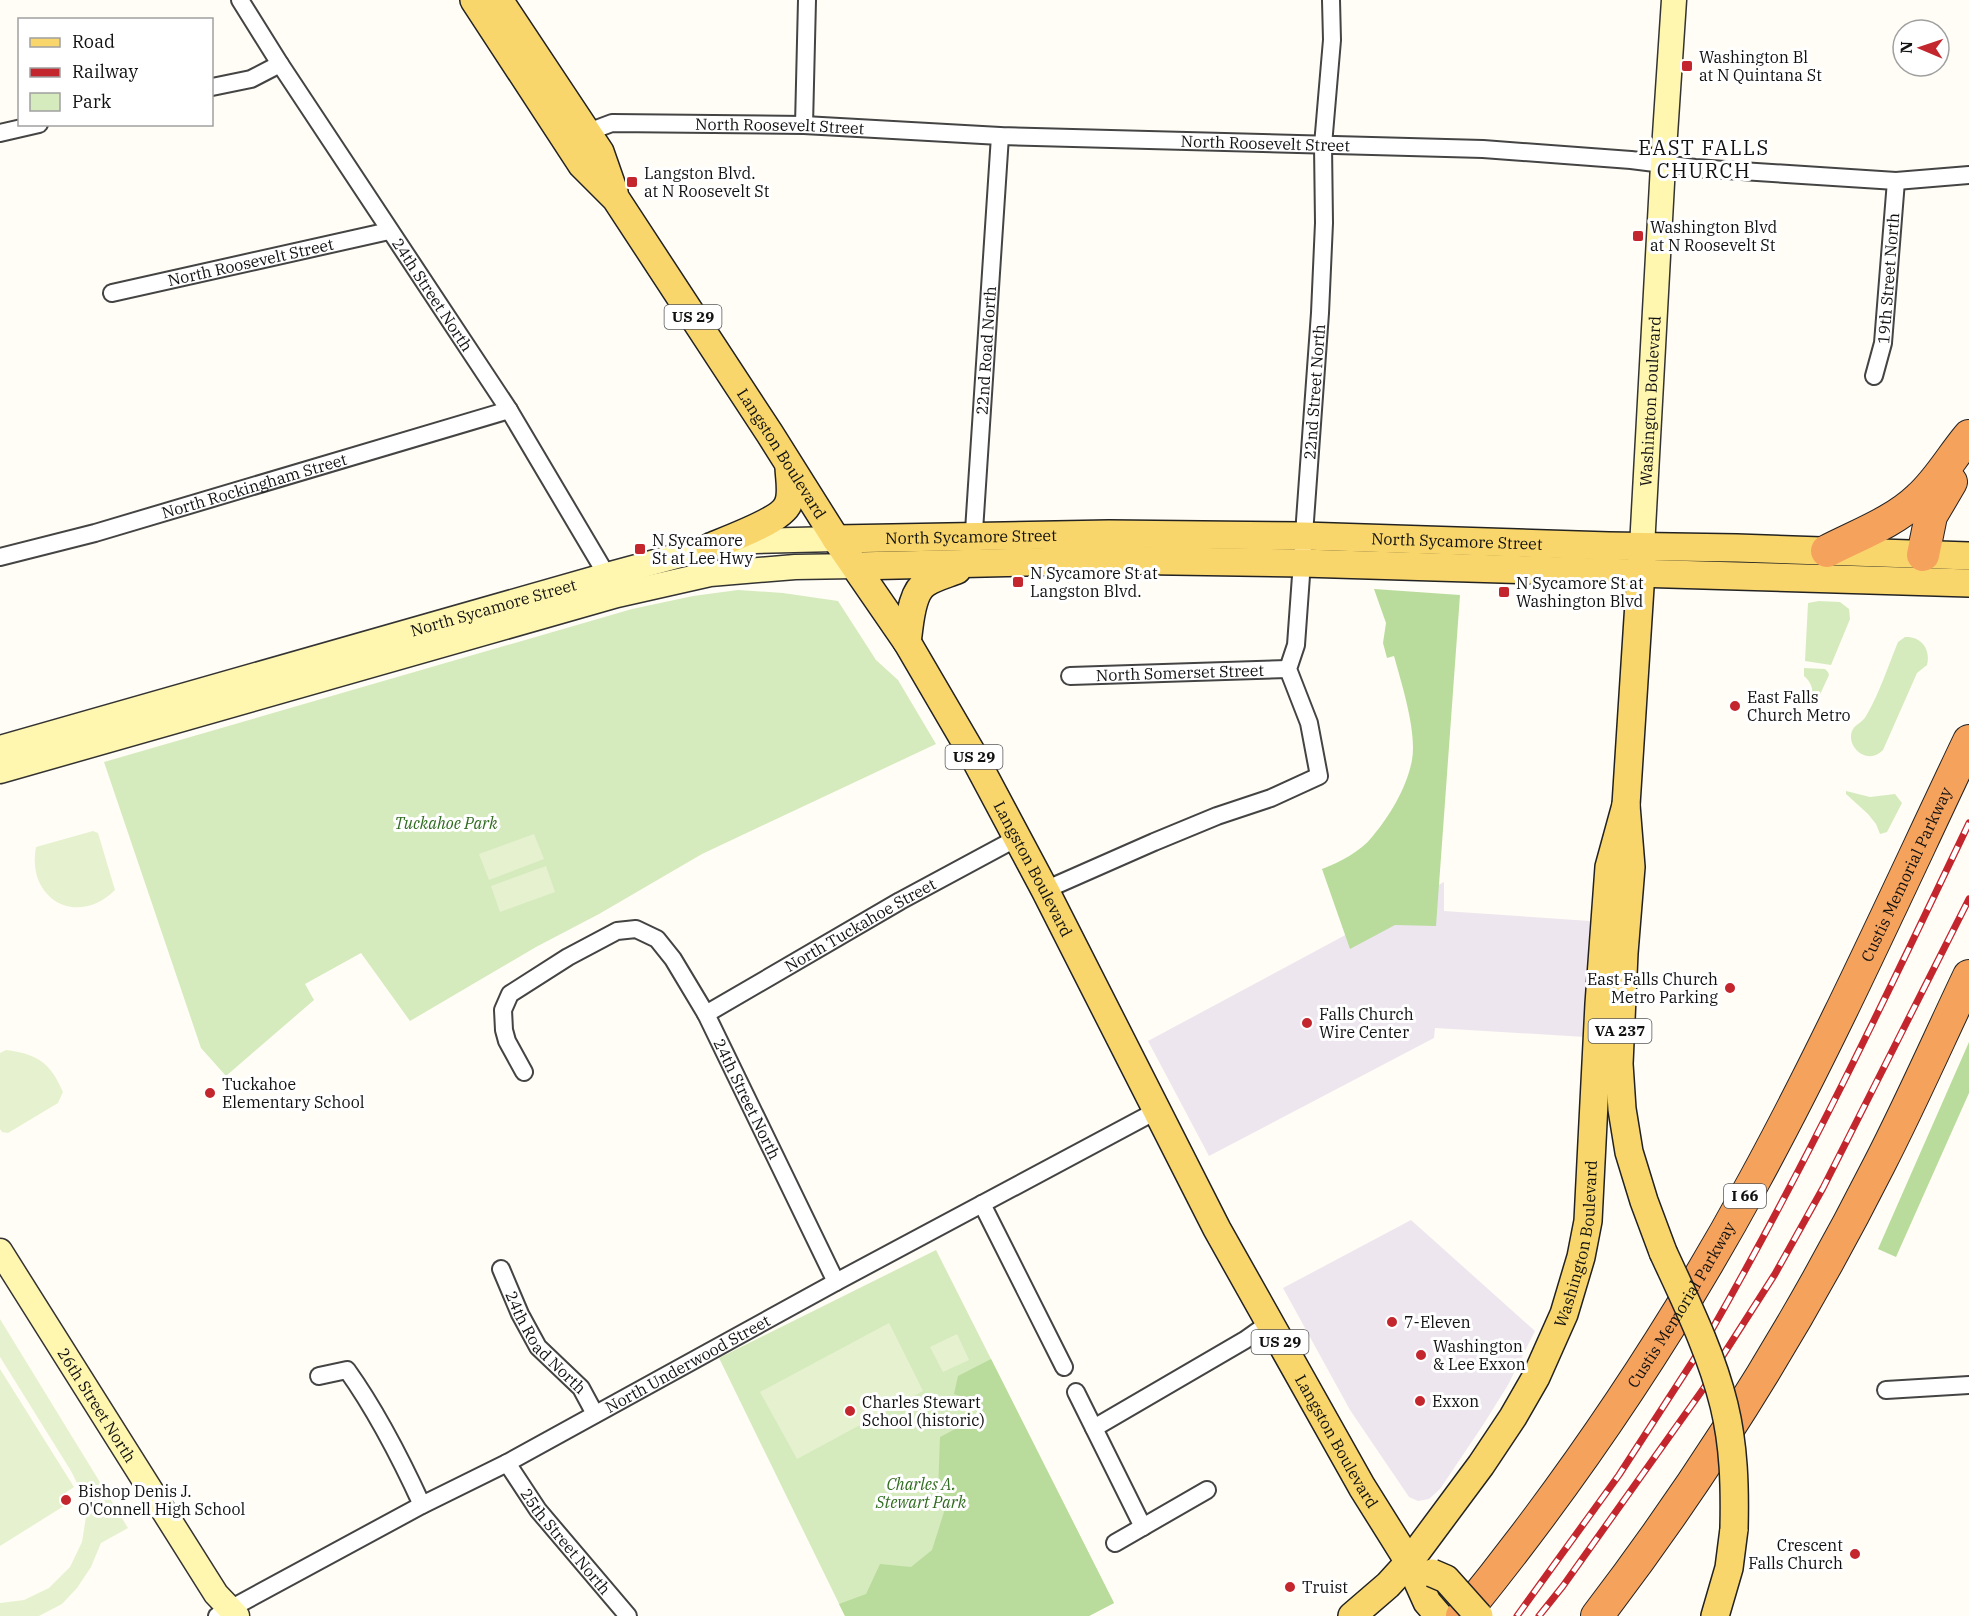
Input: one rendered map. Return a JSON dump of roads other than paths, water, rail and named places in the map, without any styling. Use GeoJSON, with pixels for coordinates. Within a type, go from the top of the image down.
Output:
{"type":"FeatureCollection","features":[{"type":"Feature","properties":{"kind":"highway"},"geometry":{"type":"LineString","coordinates":[[1827,551],[1884,522],[1914,502],[1938,477],[1969,436]]}},
{"type":"Feature","properties":{"kind":"highway"},"geometry":{"type":"LineString","coordinates":[[1921,568],[1930,516],[1969,453]]}},
{"type":"Feature","properties":{"kind":"highway","name":"Custis Memorial Parkway"},"geometry":{"type":"LineString","coordinates":[[1462,1616],[1521,1540],[1605,1424],[1682,1306],[1714,1252],[1796,1103],[1969,741]]}},
{"type":"Feature","properties":{"kind":"highway"},"geometry":{"type":"LineString","coordinates":[[1597,1616],[1695,1480],[1795,1321],[1880,1164],[1969,976]]}},
{"type":"Feature","properties":{"kind":"main road","name":"Langston Boulevard"},"geometry":{"type":"LineString","coordinates":[[474,0],[577,137]]}},
{"type":"Feature","properties":{"kind":"main road","name":"Langston Boulevard"},"geometry":{"type":"LineString","coordinates":[[499,0],[577,137],[582,165],[616,199],[836,539],[907,642],[973,755],[1045,890],[1198,1194],[1362,1487],[1421,1574],[1427,1602],[1439,1616]]}},
{"type":"Feature","properties":{"kind":"main road","name":"Washington Boulevard"},"geometry":{"type":"LineString","coordinates":[[1674,0],[1626,805],[1631,867],[1620,1019],[1620,1087],[1629,1152],[1644,1201],[1703,1342],[1724,1404],[1734,1465],[1734,1529],[1729,1568],[1715,1616]]}},
{"type":"Feature","properties":{"kind":"main road"},"geometry":{"type":"LineString","coordinates":[[710,547],[751,530],[785,510],[790,498],[789,466]]}},
{"type":"Feature","properties":{"kind":"main road","name":"North Sycamore Street"},"geometry":{"type":"LineString","coordinates":[[0,771],[612,585],[710,547],[755,541],[1109,534],[1303,536],[1642,560],[1921,568],[1969,556]]}},
{"type":"Feature","properties":{"kind":"main road","name":"North Sycamore Street"},"geometry":{"type":"LineString","coordinates":[[0,748],[612,585],[710,574],[795,567],[1108,560],[1302,563],[1528,571],[1642,560],[1827,551],[1921,568],[1969,584]]}},
{"type":"Feature","properties":{"kind":"main road"},"geometry":{"type":"LineString","coordinates":[[907,642],[915,596],[920,588],[931,580],[972,564]]}},
{"type":"Feature","properties":{"kind":"main road","name":"Washington Boulevard"},"geometry":{"type":"LineString","coordinates":[[1352,1616],[1388,1585],[1421,1574],[1481,1466],[1526,1394],[1564,1314],[1585,1240],[1590,1201],[1599,1004],[1609,867],[1626,805]]}},
{"type":"Feature","properties":{"kind":"main road","name":"26th Street North"},"geometry":{"type":"LineString","coordinates":[[0,1251],[228,1614]]}},
{"type":"Feature","properties":{"kind":"main road","name":"Langston Boulevard"},"geometry":{"type":"LineString","coordinates":[[1421,1574],[1446,1579],[1479,1616]]}},
{"type":"Feature","properties":{"kind":"street","name":"24th Street North"},"geometry":{"type":"LineString","coordinates":[[240,0],[508,410],[612,585]]}},
{"type":"Feature","properties":{"kind":"street"},"geometry":{"type":"LineString","coordinates":[[804,125],[807,0]]}},
{"type":"Feature","properties":{"kind":"street","name":"22nd Street North"},"geometry":{"type":"LineString","coordinates":[[1288,669],[1296,645],[1320,302],[1324,223],[1323,145],[1332,40],[1331,0]]}},
{"type":"Feature","properties":{"kind":"street"},"geometry":{"type":"LineString","coordinates":[[213,87],[255,77],[280,64]]}},
{"type":"Feature","properties":{"kind":"street","name":"North Roosevelt Street"},"geometry":{"type":"LineString","coordinates":[[577,137],[612,123],[804,125],[1000,136],[1483,149],[1631,159],[1663,165],[1896,181],[1969,175]]}},
{"type":"Feature","properties":{"kind":"street"},"geometry":{"type":"LineString","coordinates":[[0,133],[30,126]]}},
{"type":"Feature","properties":{"kind":"street","name":"22nd Road North"},"geometry":{"type":"LineString","coordinates":[[972,564],[1000,136]]}},
{"type":"Feature","properties":{"kind":"street","name":"19th Street North"},"geometry":{"type":"LineString","coordinates":[[1874,376],[1883,343],[1896,181]]}},
{"type":"Feature","properties":{"kind":"street","name":"North Roosevelt Street"},"geometry":{"type":"LineString","coordinates":[[112,293],[389,231]]}},
{"type":"Feature","properties":{"kind":"street","name":"North Rockingham Street"},"geometry":{"type":"LineString","coordinates":[[0,557],[107,529],[508,410]]}},
{"type":"Feature","properties":{"kind":"street"},"geometry":{"type":"LineString","coordinates":[[1045,890],[1154,842],[1217,816],[1271,798],[1319,776],[1309,723],[1288,669]]}},
{"type":"Feature","properties":{"kind":"street","name":"North Somerset Street"},"geometry":{"type":"LineString","coordinates":[[1070,676],[1288,669]]}},
{"type":"Feature","properties":{"kind":"street","name":"North Tuckahoe Street"},"geometry":{"type":"LineString","coordinates":[[706,1014],[909,895],[1017,838]]}},
{"type":"Feature","properties":{"kind":"street","name":"24th Street North"},"geometry":{"type":"LineString","coordinates":[[524,1072],[507,1041],[504,1030],[503,1010],[510,994],[612,933],[627,929],[640,931],[662,944],[706,1014],[836,1282]]}},
{"type":"Feature","properties":{"kind":"street","name":"North Underwood Street"},"geometry":{"type":"LineString","coordinates":[[228,1614],[422,1504],[507,1462],[836,1282],[1156,1111]]}},
{"type":"Feature","properties":{"kind":"street"},"geometry":{"type":"LineString","coordinates":[[982,1204],[1064,1367]]}},
{"type":"Feature","properties":{"kind":"street","name":"24th Road North"},"geometry":{"type":"LineString","coordinates":[[501,1269],[523,1321],[538,1347],[581,1388],[595,1414]]}},
{"type":"Feature","properties":{"kind":"street"},"geometry":{"type":"LineString","coordinates":[[1094,1428],[1245,1340],[1269,1323]]}},
{"type":"Feature","properties":{"kind":"street"},"geometry":{"type":"LineString","coordinates":[[319,1376],[347,1370],[372,1405],[422,1504]]}},
{"type":"Feature","properties":{"kind":"street"},"geometry":{"type":"LineString","coordinates":[[1886,1390],[1969,1385]]}},
{"type":"Feature","properties":{"kind":"street"},"geometry":{"type":"LineString","coordinates":[[1076,1392],[1143,1527]]}},
{"type":"Feature","properties":{"kind":"street","name":"25th Street North"},"geometry":{"type":"LineString","coordinates":[[507,1462],[538,1510],[628,1616]]}},
{"type":"Feature","properties":{"kind":"street"},"geometry":{"type":"LineString","coordinates":[[1115,1543],[1207,1490]]}},
{"type":"Feature","properties":{"kind":"railway"},"geometry":{"type":"LineString","coordinates":[[1710,1333],[1812,1144],[1969,823]]}},
{"type":"Feature","properties":{"kind":"railway"},"geometry":{"type":"LineString","coordinates":[[1720,1360],[1775,1274],[1823,1188],[1969,899]]}},
{"type":"Feature","properties":{"kind":"railway"},"geometry":{"type":"LineString","coordinates":[[1517,1616],[1619,1475],[1696,1356]]}},
{"type":"Feature","properties":{"kind":"railway"},"geometry":{"type":"LineString","coordinates":[[1539,1616],[1563,1586],[1706,1385]]}},
{"type":"Feature","properties":{"kind":"place","name":"Washington Bl at N Quintana St"},"geometry":{"type":"Point","coordinates":[1687,66]}},
{"type":"Feature","properties":{"kind":"place","name":"Langston Blvd. at N Roosevelt St"},"geometry":{"type":"Point","coordinates":[632,182]}},
{"type":"Feature","properties":{"kind":"place","name":"Washington Blvd at N Roosevelt St"},"geometry":{"type":"Point","coordinates":[1638,236]}},
{"type":"Feature","properties":{"kind":"place","name":"N Sycamore St at Lee Hwy"},"geometry":{"type":"Point","coordinates":[640,549]}},
{"type":"Feature","properties":{"kind":"place","name":"N Sycamore St at Langston Blvd."},"geometry":{"type":"Point","coordinates":[1018,582]}},
{"type":"Feature","properties":{"kind":"place","name":"N Sycamore St at Washington Blvd"},"geometry":{"type":"Point","coordinates":[1504,592]}},
{"type":"Feature","properties":{"kind":"place","name":"East Falls Church Metro"},"geometry":{"type":"Point","coordinates":[1735,706]}},
{"type":"Feature","properties":{"kind":"place","name":"East Falls Church Metro Parking"},"geometry":{"type":"Point","coordinates":[1730,988]}},
{"type":"Feature","properties":{"kind":"place","name":"Falls Church Wire Center"},"geometry":{"type":"Point","coordinates":[1307,1023]}},
{"type":"Feature","properties":{"kind":"place","name":"Tuckahoe Elementary School"},"geometry":{"type":"Point","coordinates":[210,1093]}},
{"type":"Feature","properties":{"kind":"place","name":"7-Eleven"},"geometry":{"type":"Point","coordinates":[1392,1322]}},
{"type":"Feature","properties":{"kind":"place","name":"Washington & Lee Exxon"},"geometry":{"type":"Point","coordinates":[1421,1355]}},
{"type":"Feature","properties":{"kind":"place","name":"Exxon"},"geometry":{"type":"Point","coordinates":[1420,1401]}},
{"type":"Feature","properties":{"kind":"place","name":"Charles Stewart School (historic)"},"geometry":{"type":"Point","coordinates":[850,1411]}},
{"type":"Feature","properties":{"kind":"place","name":"Bishop Denis J. O'Connell High School"},"geometry":{"type":"Point","coordinates":[66,1500]}},
{"type":"Feature","properties":{"kind":"place","name":"Crescent Falls Church"},"geometry":{"type":"Point","coordinates":[1855,1554]}},
{"type":"Feature","properties":{"kind":"place","name":"Truist"},"geometry":{"type":"Point","coordinates":[1290,1587]}},
{"type":"Feature","properties":{"kind":"district","name":"EAST FALLS CHURCH"},"geometry":{"type":"Point","coordinates":[1704,160]}},
{"type":"Feature","properties":{"kind":"park label","name":"Tuckahoe Park"},"geometry":{"type":"Point","coordinates":[446,823]}},
{"type":"Feature","properties":{"kind":"park label","name":"Charles A. Stewart Park"},"geometry":{"type":"Point","coordinates":[921,1493]}}]}
